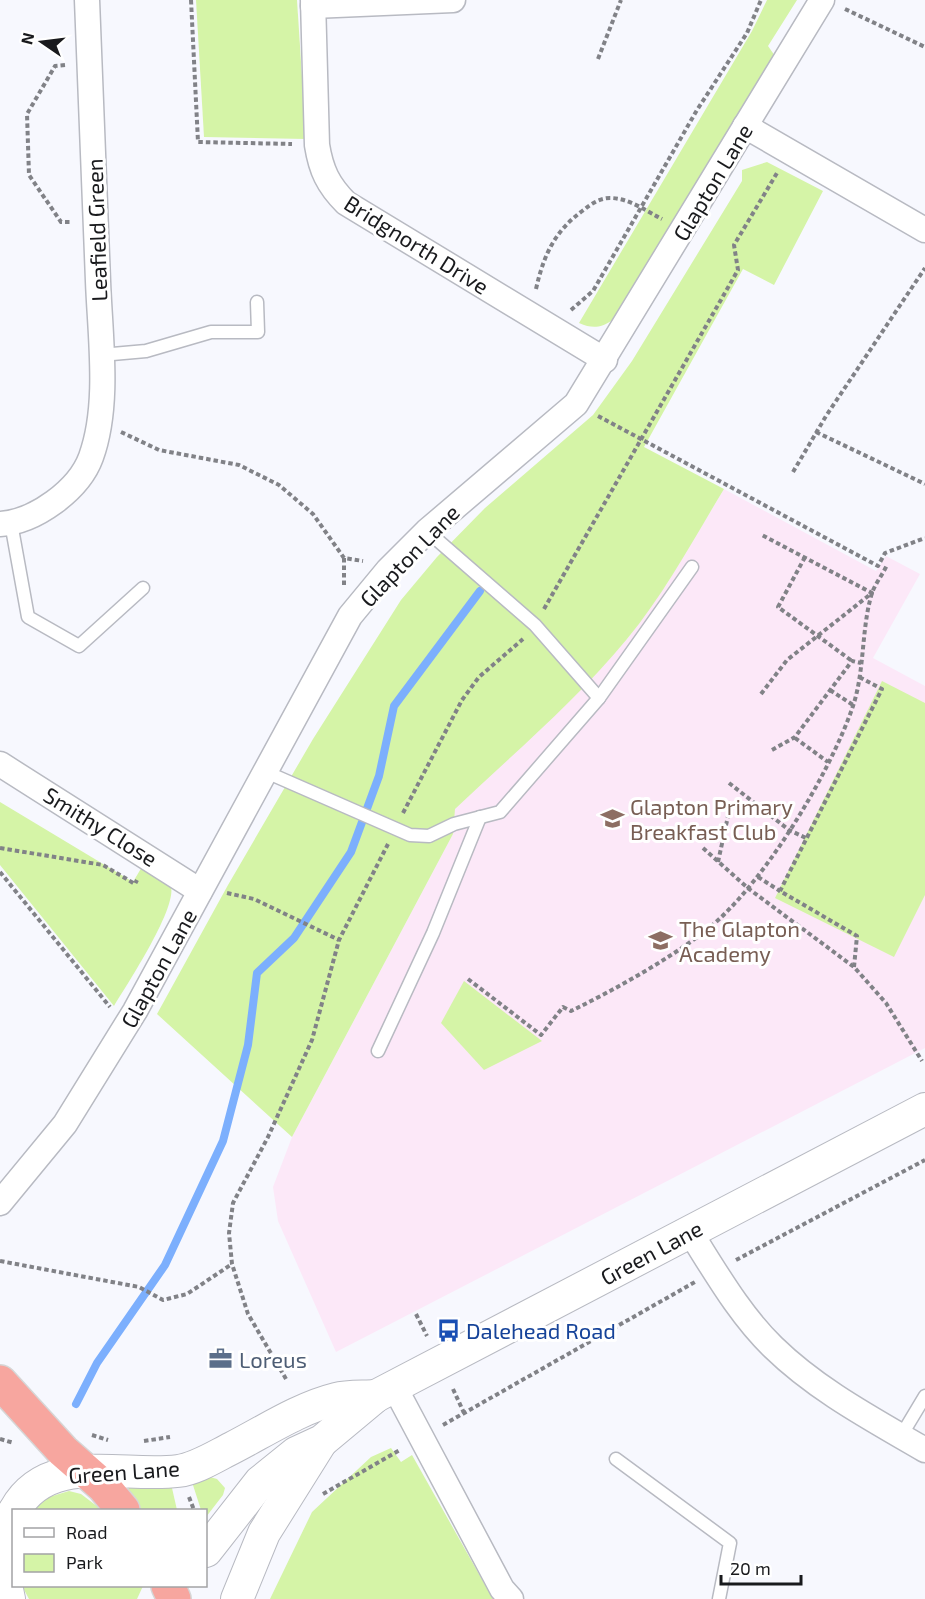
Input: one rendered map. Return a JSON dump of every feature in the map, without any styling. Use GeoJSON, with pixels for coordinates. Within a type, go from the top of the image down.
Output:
{"type":"FeatureCollection","features":[{"type":"Feature","properties":{"kind":"highway"},"geometry":{"type":"LineString","coordinates":[[0,1382],[30,1417],[86,1470],[122,1509]]}},
{"type":"Feature","properties":{"kind":"street","name":"Leafield Green"},"geometry":{"type":"LineString","coordinates":[[6,524],[44,508],[72,488],[91,459],[101,423],[101,355],[87,0]]}},
{"type":"Feature","properties":{"kind":"street"},"geometry":{"type":"LineString","coordinates":[[313,3],[453,0]]}},
{"type":"Feature","properties":{"kind":"street","name":"Glapton Lane"},"geometry":{"type":"LineString","coordinates":[[0,1203],[65,1124],[128,1023],[350,616],[388,570],[427,531],[576,404],[605,360],[745,126],[829,2]]}},
{"type":"Feature","properties":{"kind":"street","name":"Bridgnorth Drive"},"geometry":{"type":"LineString","coordinates":[[313,3],[317,145],[321,167],[330,187],[346,203],[605,360]]}},
{"type":"Feature","properties":{"kind":"street"},"geometry":{"type":"LineString","coordinates":[[745,126],[925,230]]}},
{"type":"Feature","properties":{"kind":"street","name":"Smithy Close"},"geometry":{"type":"LineString","coordinates":[[0,764],[200,891]]}},
{"type":"Feature","properties":{"kind":"street","name":"Green Lane"},"geometry":{"type":"LineString","coordinates":[[207,1550],[260,1482],[296,1453],[322,1441],[386,1391],[925,1109]]}},
{"type":"Feature","properties":{"kind":"street"},"geometry":{"type":"LineString","coordinates":[[690,1232],[740,1308],[772,1346],[806,1376],[925,1450]]}},
{"type":"Feature","properties":{"kind":"street"},"geometry":{"type":"LineString","coordinates":[[386,1391],[502,1589],[511,1599]]}},
{"type":"Feature","properties":{"kind":"street","name":"Green Lane"},"geometry":{"type":"LineString","coordinates":[[15,1509],[20,1500],[42,1481],[86,1470],[181,1471],[309,1409],[336,1399],[386,1391]]}},
{"type":"Feature","properties":{"kind":"street","name":"Green Lane"},"geometry":{"type":"LineString","coordinates":[[237,1599],[264,1533],[322,1441]]}},
{"type":"Feature","properties":{"kind":"street","name":"Green Lane"},"geometry":{"type":"LineString","coordinates":[[9,1599],[3,1571],[2,1545],[12,1517]]}},
{"type":"Feature","properties":{"kind":"lane"},"geometry":{"type":"LineString","coordinates":[[101,355],[146,351],[211,332],[258,332],[257,302]]}},
{"type":"Feature","properties":{"kind":"lane"},"geometry":{"type":"LineString","coordinates":[[6,524],[28,617],[79,646],[143,588]]}},
{"type":"Feature","properties":{"kind":"lane"},"geometry":{"type":"LineString","coordinates":[[427,531],[535,625],[599,698]]}},
{"type":"Feature","properties":{"kind":"lane"},"geometry":{"type":"LineString","coordinates":[[266,772],[410,835],[429,836],[454,824],[500,812],[599,698],[692,567]]}},
{"type":"Feature","properties":{"kind":"lane"},"geometry":{"type":"LineString","coordinates":[[378,1051],[433,933],[480,817]]}},
{"type":"Feature","properties":{"kind":"lane"},"geometry":{"type":"LineString","coordinates":[[901,1436],[925,1396]]}},
{"type":"Feature","properties":{"kind":"lane"},"geometry":{"type":"LineString","coordinates":[[616,1459],[730,1543],[719,1599]]}},
{"type":"Feature","properties":{"kind":"path"},"geometry":{"type":"LineString","coordinates":[[191,0],[198,142],[317,145]]}},
{"type":"Feature","properties":{"kind":"path"},"geometry":{"type":"LineString","coordinates":[[598,58],[621,0]]}},
{"type":"Feature","properties":{"kind":"path"},"geometry":{"type":"LineString","coordinates":[[551,328],[593,291],[697,110],[747,33],[761,0]]}},
{"type":"Feature","properties":{"kind":"path"},"geometry":{"type":"LineString","coordinates":[[829,2],[925,47]]}},
{"type":"Feature","properties":{"kind":"path"},"geometry":{"type":"LineString","coordinates":[[90,65],[55,66],[27,114],[29,175],[61,222],[96,220]]}},
{"type":"Feature","properties":{"kind":"path"},"geometry":{"type":"LineString","coordinates":[[286,1379],[248,1314],[232,1264],[229,1233],[233,1203],[268,1137],[312,1040],[339,940],[462,700],[479,677],[530,633],[642,439],[738,270],[734,245],[789,152]]}},
{"type":"Feature","properties":{"kind":"path"},"geometry":{"type":"LineString","coordinates":[[526,313],[535,296],[546,256],[559,231],[594,202],[609,198],[627,201],[684,230]]}},
{"type":"Feature","properties":{"kind":"path"},"geometry":{"type":"LineString","coordinates":[[793,472],[816,432],[925,268]]}},
{"type":"Feature","properties":{"kind":"path"},"geometry":{"type":"LineString","coordinates":[[576,404],[878,566],[885,553],[925,538]]}},
{"type":"Feature","properties":{"kind":"path"},"geometry":{"type":"LineString","coordinates":[[101,423],[159,450],[239,465],[279,485],[312,514],[344,558],[381,564],[388,570]]}},
{"type":"Feature","properties":{"kind":"path"},"geometry":{"type":"LineString","coordinates":[[816,432],[925,484]]}},
{"type":"Feature","properties":{"kind":"path"},"geometry":{"type":"LineString","coordinates":[[762,535],[872,593]]}},
{"type":"Feature","properties":{"kind":"path"},"geometry":{"type":"LineString","coordinates":[[805,557],[778,607],[852,662],[861,663]]}},
{"type":"Feature","properties":{"kind":"path"},"geometry":{"type":"LineString","coordinates":[[468,979],[541,1035],[563,1007],[571,1011],[601,996],[704,932],[750,889],[789,830],[828,762],[853,705],[872,593],[887,565]]}},
{"type":"Feature","properties":{"kind":"path"},"geometry":{"type":"LineString","coordinates":[[761,694],[787,660],[872,593]]}},
{"type":"Feature","properties":{"kind":"path"},"geometry":{"type":"LineString","coordinates":[[772,750],[795,737],[852,662]]}},
{"type":"Feature","properties":{"kind":"path"},"geometry":{"type":"LineString","coordinates":[[780,891],[882,689],[859,677]]}},
{"type":"Feature","properties":{"kind":"path"},"geometry":{"type":"LineString","coordinates":[[830,690],[853,705]]}},
{"type":"Feature","properties":{"kind":"path"},"geometry":{"type":"LineString","coordinates":[[795,737],[828,762]]}},
{"type":"Feature","properties":{"kind":"path"},"geometry":{"type":"LineString","coordinates":[[729,783],[789,830],[807,838]]}},
{"type":"Feature","properties":{"kind":"path"},"geometry":{"type":"LineString","coordinates":[[718,862],[730,807]]}},
{"type":"Feature","properties":{"kind":"path"},"geometry":{"type":"LineString","coordinates":[[0,848],[103,865],[135,884],[142,872]]}},
{"type":"Feature","properties":{"kind":"path"},"geometry":{"type":"LineString","coordinates":[[703,848],[750,889],[854,967],[886,1003],[922,1061]]}},
{"type":"Feature","properties":{"kind":"path"},"geometry":{"type":"LineString","coordinates":[[0,872],[118,1018],[128,1023]]}},
{"type":"Feature","properties":{"kind":"path"},"geometry":{"type":"LineString","coordinates":[[758,877],[857,936],[854,967]]}},
{"type":"Feature","properties":{"kind":"path"},"geometry":{"type":"LineString","coordinates":[[200,891],[247,897],[339,940]]}},
{"type":"Feature","properties":{"kind":"path"},"geometry":{"type":"LineString","coordinates":[[725,1266],[925,1160]]}},
{"type":"Feature","properties":{"kind":"path"},"geometry":{"type":"LineString","coordinates":[[0,1261],[139,1287],[163,1300],[187,1294],[232,1264]]}},
{"type":"Feature","properties":{"kind":"path"},"geometry":{"type":"LineString","coordinates":[[434,1430],[702,1278]]}},
{"type":"Feature","properties":{"kind":"path"},"geometry":{"type":"LineString","coordinates":[[83,1430],[113,1441]]}},
{"type":"Feature","properties":{"kind":"path"},"geometry":{"type":"LineString","coordinates":[[135,1442],[170,1437]]}},
{"type":"Feature","properties":{"kind":"path"},"geometry":{"type":"LineString","coordinates":[[317,1498],[411,1444]]}},
{"type":"Feature","properties":{"kind":"shaded area","name":"The Glapton Academy"},"geometry":{"type":"Polygon","coordinates":[[[724,489],[876,571],[886,556],[920,574],[873,658],[925,686],[925,1048],[336,1352],[278,1221],[273,1187],[292,1137],[453,834],[454,809],[586,684],[628,638],[668,582],[724,489]]]}},
{"type":"Feature","properties":{"kind":"green space"},"geometry":{"type":"Polygon","coordinates":[[[196,0],[297,0],[306,139],[204,137],[196,0]]]}},
{"type":"Feature","properties":{"kind":"green space"},"geometry":{"type":"Polygon","coordinates":[[[767,0],[797,0],[768,46],[775,56],[619,322],[613,320],[596,327],[579,323],[752,31],[767,0]]]}},
{"type":"Feature","properties":{"kind":"green space"},"geometry":{"type":"Polygon","coordinates":[[[767,162],[823,191],[774,285],[743,269],[644,447],[724,489],[666,585],[627,639],[565,706],[455,809],[453,834],[292,1137],[157,1014],[228,885],[313,739],[401,600],[437,557],[485,508],[593,415],[632,361],[742,181],[742,170],[767,162]]]}},
{"type":"Feature","properties":{"kind":"green space"},"geometry":{"type":"Polygon","coordinates":[[[882,681],[925,703],[925,895],[894,957],[775,898],[882,681]]]}},
{"type":"Feature","properties":{"kind":"green space"},"geometry":{"type":"Polygon","coordinates":[[[0,802],[133,882],[146,860],[170,884],[171,894],[168,908],[160,926],[114,1006],[0,865],[0,802]]]}},
{"type":"Feature","properties":{"kind":"green space"},"geometry":{"type":"Polygon","coordinates":[[[464,981],[542,1041],[484,1070],[441,1023],[464,981]]]}},
{"type":"Feature","properties":{"kind":"green space"},"geometry":{"type":"Polygon","coordinates":[[[391,1448],[401,1462],[412,1455],[493,1599],[270,1599],[312,1512],[371,1457],[391,1448]]]}},
{"type":"Feature","properties":{"kind":"green space"},"geometry":{"type":"Polygon","coordinates":[[[210,1477],[217,1479],[225,1488],[223,1495],[207,1516],[207,1509],[201,1509],[192,1482],[210,1477]]]}},
{"type":"Feature","properties":{"kind":"green space"},"geometry":{"type":"Polygon","coordinates":[[[129,1487],[172,1488],[177,1509],[140,1509],[128,1493],[129,1487]]]}},
{"type":"Feature","properties":{"kind":"green space"},"geometry":{"type":"Polygon","coordinates":[[[69,1491],[81,1494],[101,1509],[34,1509],[49,1497],[69,1491]]]}},
{"type":"Feature","properties":{"kind":"green space"},"geometry":{"type":"Polygon","coordinates":[[[23,1587],[143,1587],[137,1599],[29,1599],[23,1587]]]}},
{"type":"Feature","properties":{"kind":"waterway"},"geometry":{"type":"LineString","coordinates":[[76,1404],[97,1363],[165,1265],[223,1141],[248,1045],[257,973],[294,938],[351,852],[379,776],[394,706],[480,591]]}},
{"type":"Feature","properties":{"kind":"place","name":"Glapton Primary Breakfast Club"},"geometry":{"type":"Point","coordinates":[612,819]}},
{"type":"Feature","properties":{"kind":"place","name":"The Glapton Academy"},"geometry":{"type":"Point","coordinates":[661,941]}},
{"type":"Feature","properties":{"kind":"place","name":"Dalehead Road"},"geometry":{"type":"Point","coordinates":[448,1330]}},
{"type":"Feature","properties":{"kind":"place","name":"Loreus"},"geometry":{"type":"Point","coordinates":[221,1359]}}]}
